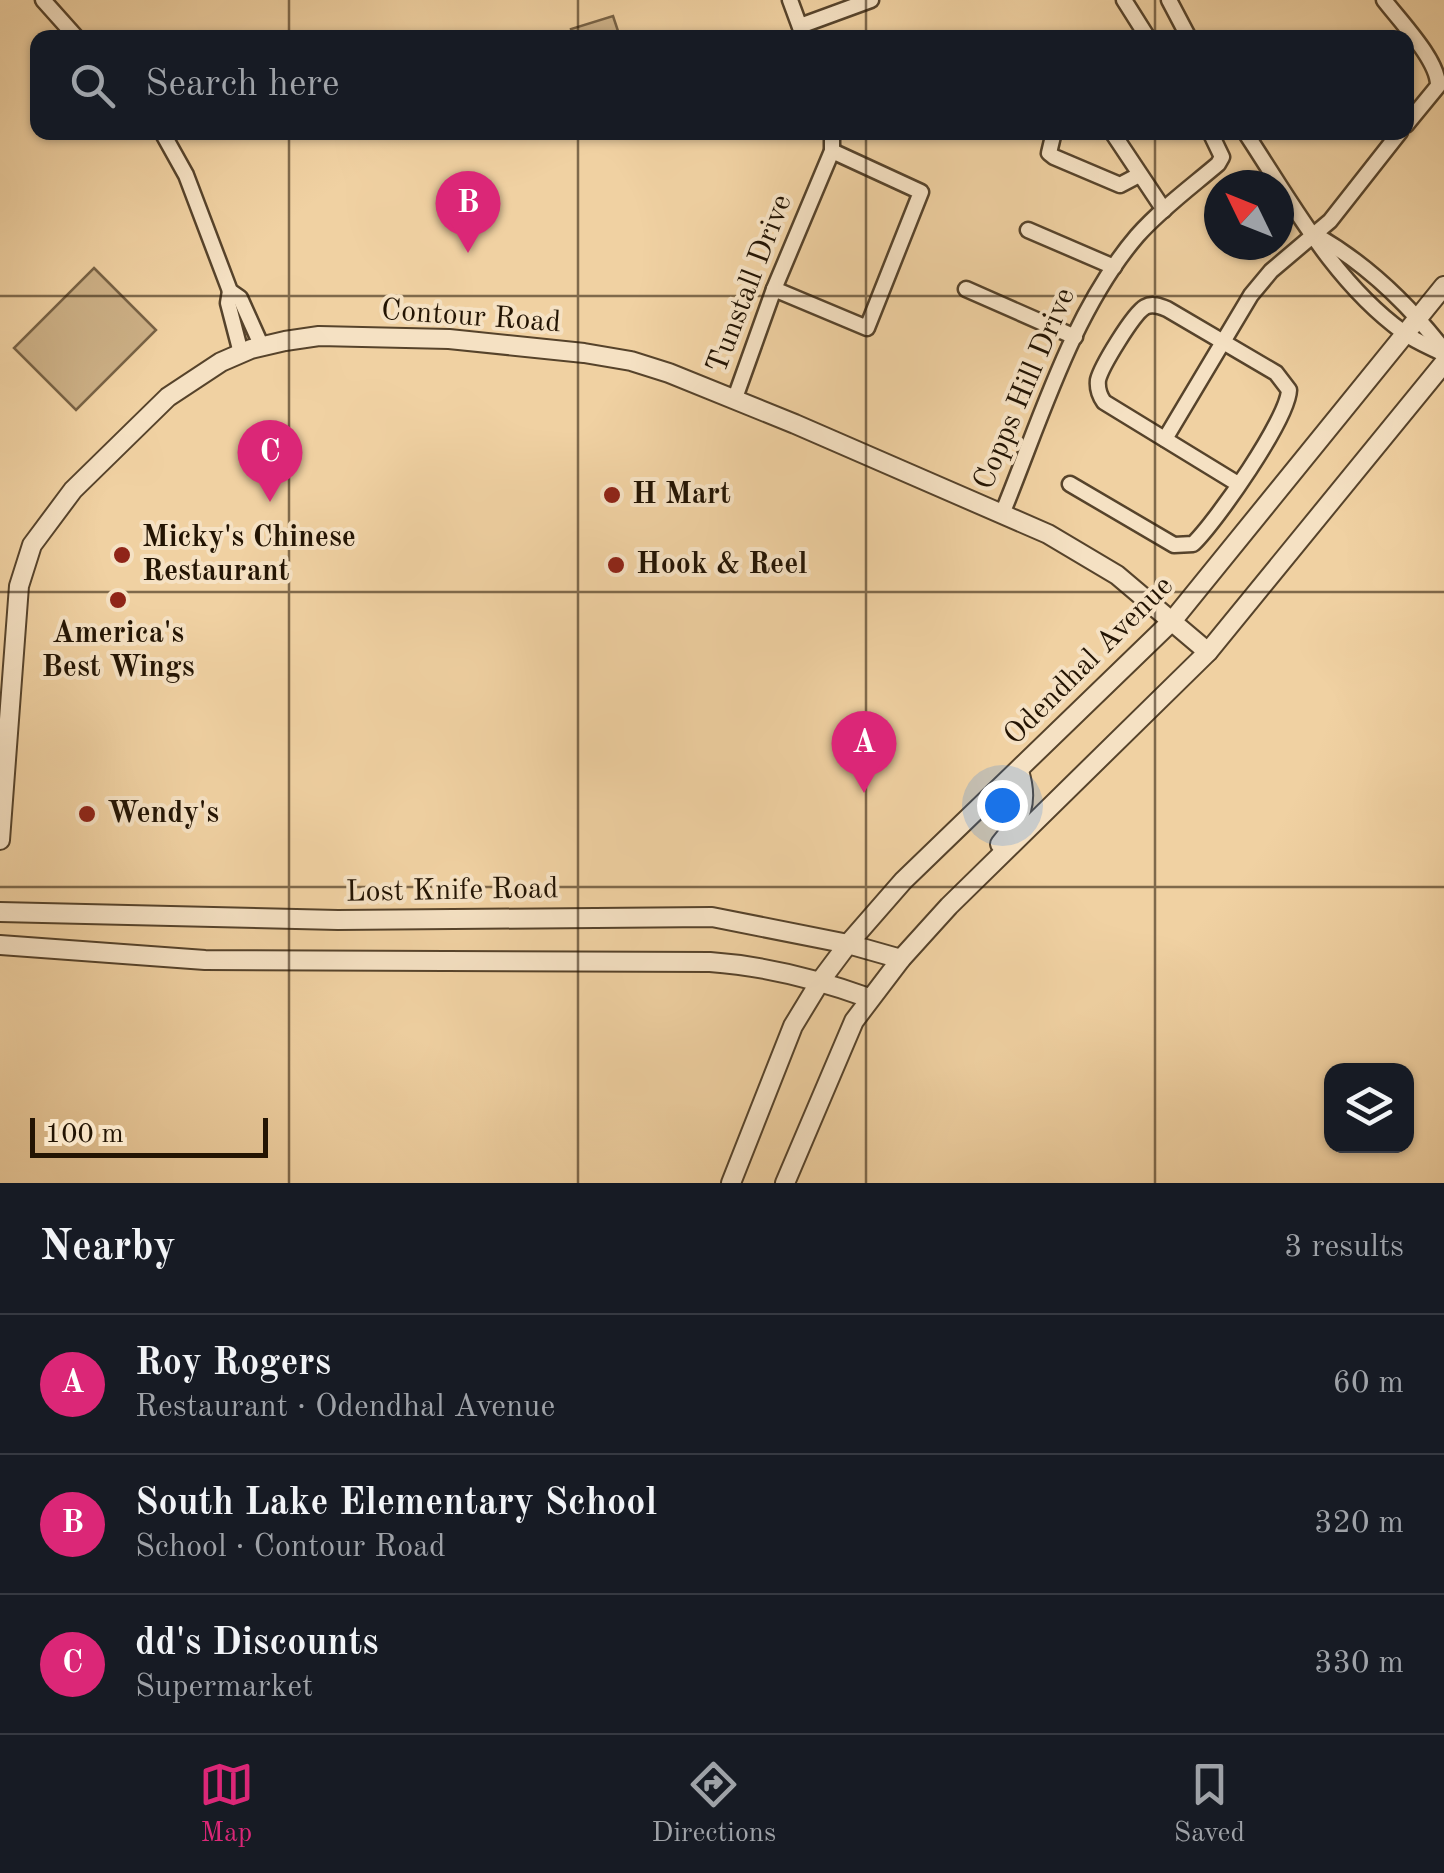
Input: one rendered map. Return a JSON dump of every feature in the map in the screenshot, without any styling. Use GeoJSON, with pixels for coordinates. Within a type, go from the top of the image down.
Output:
{"type":"FeatureCollection","features":[{"type":"Feature","properties":{"kind":"street"},"geometry":{"type":"LineString","coordinates":[[42,0],[70,30]]}},
{"type":"Feature","properties":{"kind":"street"},"geometry":{"type":"LineString","coordinates":[[790,0],[801,30]]}},
{"type":"Feature","properties":{"kind":"street"},"geometry":{"type":"LineString","coordinates":[[806,30],[871,0]]}},
{"type":"Feature","properties":{"kind":"street"},"geometry":{"type":"LineString","coordinates":[[1124,0],[1143,30]]}},
{"type":"Feature","properties":{"kind":"street"},"geometry":{"type":"LineString","coordinates":[[1169,0],[1185,30]]}},
{"type":"Feature","properties":{"kind":"street"},"geometry":{"type":"LineString","coordinates":[[1384,0],[1407,30]]}},
{"type":"Feature","properties":{"kind":"street"},"geometry":{"type":"LineString","coordinates":[[1414,40],[1434,66],[1439,80],[1414,115]]}},
{"type":"Feature","properties":{"kind":"street"},"geometry":{"type":"LineString","coordinates":[[166,140],[186,175],[230,290],[228,303],[240,354]]}},
{"type":"Feature","properties":{"kind":"street","name":"Tunstall Drive"},"geometry":{"type":"LineString","coordinates":[[735,398],[774,289],[832,151],[832,140]]}},
{"type":"Feature","properties":{"kind":"street"},"geometry":{"type":"LineString","coordinates":[[1051,140],[1049,153],[1054,157],[1120,185],[1139,174]]}},
{"type":"Feature","properties":{"kind":"street"},"geometry":{"type":"LineString","coordinates":[[1117,140],[1164,210]]}},
{"type":"Feature","properties":{"kind":"street","name":"Copps Hill Drive"},"geometry":{"type":"LineString","coordinates":[[1002,514],[1075,337],[1114,267],[1164,210],[1218,164],[1222,156],[1214,140]]}},
{"type":"Feature","properties":{"kind":"street"},"geometry":{"type":"LineString","coordinates":[[1250,140],[1330,262],[1356,292],[1405,334],[1444,352]]}},
{"type":"Feature","properties":{"kind":"street"},"geometry":{"type":"LineString","coordinates":[[1164,439],[1251,295],[1271,271],[1330,221],[1394,140]]}},
{"type":"Feature","properties":{"kind":"street"},"geometry":{"type":"LineString","coordinates":[[774,289],[866,328],[920,192],[832,151]]}},
{"type":"Feature","properties":{"kind":"street"},"geometry":{"type":"LineString","coordinates":[[1028,230],[1114,267]]}},
{"type":"Feature","properties":{"kind":"street"},"geometry":{"type":"LineString","coordinates":[[1315,234],[1340,249],[1419,318],[1444,352]]}},
{"type":"Feature","properties":{"kind":"street","name":"Odendhal Avenue"},"geometry":{"type":"LineString","coordinates":[[732,1183],[793,1026],[848,944],[902,881],[1173,620],[1444,286]]}},
{"type":"Feature","properties":{"kind":"street"},"geometry":{"type":"LineString","coordinates":[[966,289],[1075,337]]}},
{"type":"Feature","properties":{"kind":"street"},"geometry":{"type":"LineString","coordinates":[[230,290],[240,298],[262,347]]}},
{"type":"Feature","properties":{"kind":"street"},"geometry":{"type":"LineString","coordinates":[[1070,484],[1174,546],[1193,544],[1212,524],[1238,484],[1286,410],[1290,390],[1276,372],[1168,308],[1152,304],[1142,308],[1130,323],[1100,373],[1097,384],[1104,402],[1238,484]]}},
{"type":"Feature","properties":{"kind":"street","name":"Contour Road"},"geometry":{"type":"LineString","coordinates":[[0,840],[19,586],[32,545],[73,490],[168,397],[195,377],[240,354],[285,341],[338,337],[449,339],[636,362],[735,398],[1085,554],[1117,575],[1208,652]]}},
{"type":"Feature","properties":{"kind":"street"},"geometry":{"type":"LineString","coordinates":[[949,906],[1208,652],[1444,363]]}},
{"type":"Feature","properties":{"kind":"street"},"geometry":{"type":"LineString","coordinates":[[785,1183],[820,1093],[854,1021],[901,959],[1020,820],[1026,800],[1019,771]]}},
{"type":"Feature","properties":{"kind":"street","name":"Lost Knife Road"},"geometry":{"type":"LineString","coordinates":[[0,912],[338,920],[712,918],[848,944],[901,959]]}},
{"type":"Feature","properties":{"kind":"street"},"geometry":{"type":"LineString","coordinates":[[0,945],[205,960],[710,962],[750,965],[821,980],[870,998]]}},
{"type":"Feature","properties":{"kind":"shaded area"},"geometry":{"type":"Polygon","coordinates":[[[613,16],[618,30],[571,30],[613,16]]]}},
{"type":"Feature","properties":{"kind":"shaded area"},"geometry":{"type":"Polygon","coordinates":[[[94,268],[156,330],[76,410],[14,348],[94,268]]]}},
{"type":"Feature","properties":{"kind":"place","name":"South Lake Elementary School"},"geometry":{"type":"Point","coordinates":[468,253]}},
{"type":"Feature","properties":{"kind":"place","name":"H Mart"},"geometry":{"type":"Point","coordinates":[612,495]}},
{"type":"Feature","properties":{"kind":"place","name":"dd's Discounts"},"geometry":{"type":"Point","coordinates":[270,502]}},
{"type":"Feature","properties":{"kind":"place","name":"Micky's Chinese Restaurant"},"geometry":{"type":"Point","coordinates":[122,555]}},
{"type":"Feature","properties":{"kind":"place","name":"Hook & Reel"},"geometry":{"type":"Point","coordinates":[616,565]}},
{"type":"Feature","properties":{"kind":"place","name":"America's Best Wings"},"geometry":{"type":"Point","coordinates":[118,600]}},
{"type":"Feature","properties":{"kind":"place","name":"Roy Rogers"},"geometry":{"type":"Point","coordinates":[864,793]}},
{"type":"Feature","properties":{"kind":"place","name":"Wendy's"},"geometry":{"type":"Point","coordinates":[87,814]}}]}
